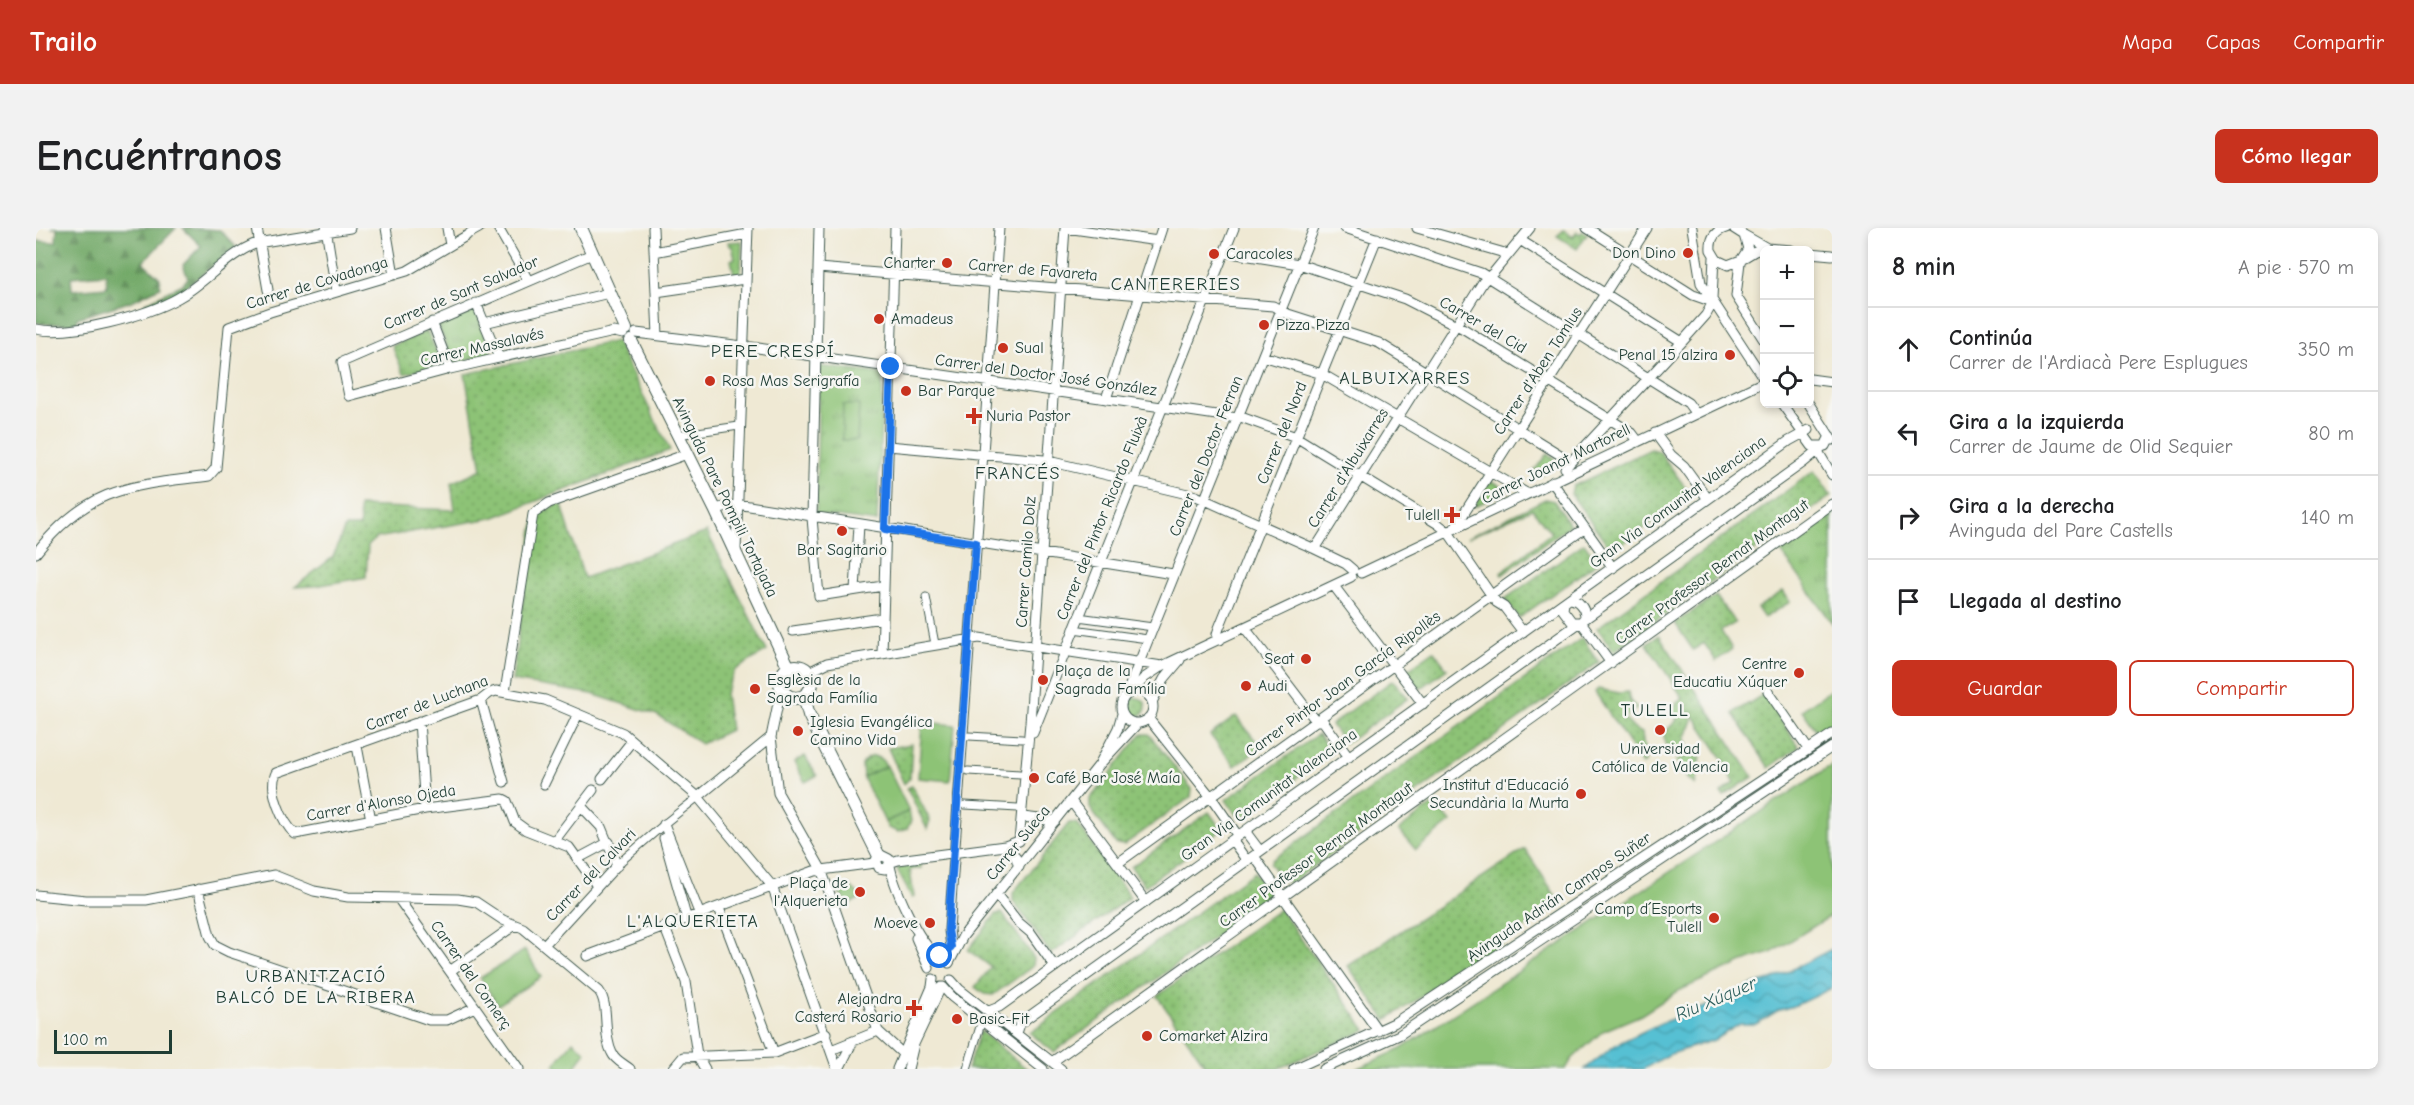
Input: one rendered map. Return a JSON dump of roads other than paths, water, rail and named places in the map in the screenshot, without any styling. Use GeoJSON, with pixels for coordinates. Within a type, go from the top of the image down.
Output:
{"type":"FeatureCollection","features":[{"type":"Feature","properties":{"kind":"street"},"geometry":{"type":"LineString","coordinates":[[257,228],[268,290]]}},
{"type":"Feature","properties":{"kind":"street"},"geometry":{"type":"LineString","coordinates":[[36,329],[69,330],[144,313],[179,297],[243,248],[298,232],[350,228]]}},
{"type":"Feature","properties":{"kind":"street"},"geometry":{"type":"LineString","coordinates":[[386,228],[394,275]]}},
{"type":"Feature","properties":{"kind":"street"},"geometry":{"type":"LineString","coordinates":[[447,228],[450,245]]}},
{"type":"Feature","properties":{"kind":"street"},"geometry":{"type":"LineString","coordinates":[[498,228],[528,280]]}},
{"type":"Feature","properties":{"kind":"street","name":"Avinguda Pare Pompili Tortajada"},"geometry":{"type":"LineString","coordinates":[[581,228],[609,292],[715,509],[789,668]]}},
{"type":"Feature","properties":{"kind":"street"},"geometry":{"type":"LineString","coordinates":[[653,228],[658,335]]}},
{"type":"Feature","properties":{"kind":"street"},"geometry":{"type":"LineString","coordinates":[[819,228],[812,518],[819,596],[883,586]]}},
{"type":"Feature","properties":{"kind":"street"},"geometry":{"type":"LineString","coordinates":[[882,654],[895,228]]}},
{"type":"Feature","properties":{"kind":"street"},"geometry":{"type":"LineString","coordinates":[[951,947],[948,930],[999,228]]}},
{"type":"Feature","properties":{"kind":"street"},"geometry":{"type":"LineString","coordinates":[[1066,228],[1158,241]]}},
{"type":"Feature","properties":{"kind":"street","name":"Carrer Camilo Dolz"},"geometry":{"type":"LineString","coordinates":[[1035,646],[1059,287],[1066,228]]}},
{"type":"Feature","properties":{"kind":"street"},"geometry":{"type":"LineString","coordinates":[[1106,399],[1162,228]]}},
{"type":"Feature","properties":{"kind":"street","name":"Carrer del Pintor Ricardo Fluixà"},"geometry":{"type":"LineString","coordinates":[[1065,651],[1234,228]]}},
{"type":"Feature","properties":{"kind":"street","name":"Carrer del Doctor Ferran"},"geometry":{"type":"LineString","coordinates":[[1129,693],[1173,574],[1314,228]]}},
{"type":"Feature","properties":{"kind":"street"},"geometry":{"type":"LineString","coordinates":[[1345,228],[1480,273],[1688,404],[1696,414]]}},
{"type":"Feature","properties":{"kind":"street"},"geometry":{"type":"LineString","coordinates":[[1418,228],[1508,254]]}},
{"type":"Feature","properties":{"kind":"street","name":"Carrer d'Albuixarres"},"geometry":{"type":"LineString","coordinates":[[1315,549],[1456,324],[1487,278],[1530,228]]}},
{"type":"Feature","properties":{"kind":"street"},"geometry":{"type":"LineString","coordinates":[[1587,228],[1693,295],[1713,302]]}},
{"type":"Feature","properties":{"kind":"street","name":"Carrer d'Aben Tomlus"},"geometry":{"type":"LineString","coordinates":[[1451,531],[1647,228]]}},
{"type":"Feature","properties":{"kind":"street"},"geometry":{"type":"LineString","coordinates":[[1692,228],[1701,283],[1760,374]]}},
{"type":"Feature","properties":{"kind":"street"},"geometry":{"type":"LineString","coordinates":[[1613,568],[1553,481],[1706,315],[1713,302],[1711,240],[1724,228]]}},
{"type":"Feature","properties":{"kind":"street"},"geometry":{"type":"LineString","coordinates":[[326,230],[336,291]]}},
{"type":"Feature","properties":{"kind":"street"},"geometry":{"type":"LineString","coordinates":[[1739,230],[1764,246]]}},
{"type":"Feature","properties":{"kind":"street"},"geometry":{"type":"LineString","coordinates":[[1739,230],[1748,249],[1741,260],[1736,296],[1760,334]]}},
{"type":"Feature","properties":{"kind":"street"},"geometry":{"type":"LineString","coordinates":[[654,252],[747,231],[735,556]]}},
{"type":"Feature","properties":{"kind":"street","name":"Carrer de Covadonga"},"geometry":{"type":"LineString","coordinates":[[36,553],[67,520],[91,501],[123,488],[210,476],[216,468],[229,327],[336,291],[406,271],[472,232]]}},
{"type":"Feature","properties":{"kind":"street","name":"Carrer del Nord"},"geometry":{"type":"LineString","coordinates":[[1220,640],[1218,632],[1260,524],[1377,238]]}},
{"type":"Feature","properties":{"kind":"street"},"geometry":{"type":"LineString","coordinates":[[1520,240],[1682,342]]}},
{"type":"Feature","properties":{"kind":"street"},"geometry":{"type":"LineString","coordinates":[[1694,242],[1720,262],[1728,265],[1760,250]]}},
{"type":"Feature","properties":{"kind":"street","name":"Carrer del Cid"},"geometry":{"type":"LineString","coordinates":[[1224,252],[1299,264],[1405,299],[1456,324],[1611,420],[1632,434],[1638,441]]}},
{"type":"Feature","properties":{"kind":"street"},"geometry":{"type":"LineString","coordinates":[[1814,253],[1832,255]]}},
{"type":"Feature","properties":{"kind":"street","name":"Carrer de Sant Salvador"},"geometry":{"type":"LineString","coordinates":[[349,396],[342,362],[592,254]]}},
{"type":"Feature","properties":{"kind":"street","name":"Carrer de Favareta"},"geometry":{"type":"LineString","coordinates":[[818,268],[1270,305],[1288,314],[1379,343],[1562,456],[1569,464]]}},
{"type":"Feature","properties":{"kind":"street"},"geometry":{"type":"LineString","coordinates":[[656,292],[745,279]]}},
{"type":"Feature","properties":{"kind":"street"},"geometry":{"type":"LineString","coordinates":[[484,323],[609,292]]}},
{"type":"Feature","properties":{"kind":"street"},"geometry":{"type":"LineString","coordinates":[[476,303],[499,358]]}},
{"type":"Feature","properties":{"kind":"street"},"geometry":{"type":"LineString","coordinates":[[432,322],[450,369]]}},
{"type":"Feature","properties":{"kind":"street","name":"Carrer Massalavés"},"geometry":{"type":"LineString","coordinates":[[349,396],[450,369],[614,332],[629,334]]}},
{"type":"Feature","properties":{"kind":"street","name":"Carrer del Doctor José González"},"geometry":{"type":"LineString","coordinates":[[629,334],[658,335],[743,346],[1237,417],[1296,437],[1451,531]]}},
{"type":"Feature","properties":{"kind":"street"},"geometry":{"type":"LineString","coordinates":[[1263,356],[1322,374],[1528,494]]}},
{"type":"Feature","properties":{"kind":"street"},"geometry":{"type":"LineString","coordinates":[[1814,380],[1832,382]]}},
{"type":"Feature","properties":{"kind":"street","name":"Carrer Joanot Martorell"},"geometry":{"type":"LineString","coordinates":[[1129,693],[1151,672],[1162,666],[1334,586],[1355,573],[1451,531],[1760,382]]}},
{"type":"Feature","properties":{"kind":"street"},"geometry":{"type":"LineString","coordinates":[[1785,408],[1806,433],[1810,444],[1818,449],[1832,475]]}},
{"type":"Feature","properties":{"kind":"street"},"geometry":{"type":"LineString","coordinates":[[1017,1033],[1020,1024],[1027,1018],[1827,443],[1831,438],[1812,408]]}},
{"type":"Feature","properties":{"kind":"street"},"geometry":{"type":"LineString","coordinates":[[677,435],[739,426]]}},
{"type":"Feature","properties":{"kind":"street"},"geometry":{"type":"LineString","coordinates":[[1806,433],[1816,426],[1823,426]]}},
{"type":"Feature","properties":{"kind":"street"},"geometry":{"type":"LineString","coordinates":[[1655,433],[1671,455],[1684,466],[1708,500]]}},
{"type":"Feature","properties":{"kind":"street","name":"Gran Via Comunitat Valenciana"},"geometry":{"type":"LineString","coordinates":[[989,1011],[999,1007],[1566,601],[1806,433]]}},
{"type":"Feature","properties":{"kind":"street"},"geometry":{"type":"LineString","coordinates":[[1588,443],[1592,452],[1601,458]]}},
{"type":"Feature","properties":{"kind":"street"},"geometry":{"type":"LineString","coordinates":[[888,446],[1048,461],[1204,499],[1346,564],[1355,573]]}},
{"type":"Feature","properties":{"kind":"street"},"geometry":{"type":"LineString","coordinates":[[505,692],[533,514],[549,503],[687,454]]}},
{"type":"Feature","properties":{"kind":"street"},"geometry":{"type":"LineString","coordinates":[[715,509],[736,504],[812,518],[1173,574]]}},
{"type":"Feature","properties":{"kind":"street","name":"Carrer Professor Bernat Montagut"},"geometry":{"type":"LineString","coordinates":[[1052,1062],[1832,504]]}},
{"type":"Feature","properties":{"kind":"street"},"geometry":{"type":"LineString","coordinates":[[855,590],[859,525]]}},
{"type":"Feature","properties":{"kind":"street","name":"Carrer Pintor Joan García Ripollès"},"geometry":{"type":"LineString","coordinates":[[1118,863],[1394,664],[1494,598],[1585,528]]}},
{"type":"Feature","properties":{"kind":"street"},"geometry":{"type":"LineString","coordinates":[[1451,531],[1494,598],[1523,632]]}},
{"type":"Feature","properties":{"kind":"street"},"geometry":{"type":"LineString","coordinates":[[1334,586],[1423,704]]}},
{"type":"Feature","properties":{"kind":"street"},"geometry":{"type":"LineString","coordinates":[[926,597],[935,644]]}},
{"type":"Feature","properties":{"kind":"street"},"geometry":{"type":"LineString","coordinates":[[1575,600],[1584,611],[1585,616],[1581,622],[1575,623],[1567,616],[1563,607],[1566,601],[1575,600]]}},
{"type":"Feature","properties":{"kind":"street"},"geometry":{"type":"LineString","coordinates":[[1078,616],[1153,627]]}},
{"type":"Feature","properties":{"kind":"street"},"geometry":{"type":"LineString","coordinates":[[792,631],[882,618]]}},
{"type":"Feature","properties":{"kind":"street"},"geometry":{"type":"LineString","coordinates":[[1110,634],[1112,621]]}},
{"type":"Feature","properties":{"kind":"street"},"geometry":{"type":"LineString","coordinates":[[1581,622],[1611,663]]}},
{"type":"Feature","properties":{"kind":"street"},"geometry":{"type":"LineString","coordinates":[[1245,628],[1316,721],[1323,721],[1348,757]]}},
{"type":"Feature","properties":{"kind":"street"},"geometry":{"type":"LineString","coordinates":[[1073,629],[1148,639]]}},
{"type":"Feature","properties":{"kind":"street"},"geometry":{"type":"LineString","coordinates":[[809,672],[827,663],[970,638],[1162,666]]}},
{"type":"Feature","properties":{"kind":"street"},"geometry":{"type":"LineString","coordinates":[[587,956],[821,869],[1005,846],[1019,841],[1023,817],[1025,743],[1035,646]]}},
{"type":"Feature","properties":{"kind":"street"},"geometry":{"type":"LineString","coordinates":[[1025,743],[1065,651]]}},
{"type":"Feature","properties":{"kind":"street","name":"Carrer Joanot Martorell"},"geometry":{"type":"LineString","coordinates":[[1152,702],[1164,679],[1182,658]]}},
{"type":"Feature","properties":{"kind":"street"},"geometry":{"type":"LineString","coordinates":[[784,692],[795,699],[804,697],[813,686],[809,672],[800,666],[789,668],[782,674],[784,692],[778,705],[771,737],[778,793],[821,869],[878,1031],[903,1054]]}},
{"type":"Feature","properties":{"kind":"street"},"geometry":{"type":"LineString","coordinates":[[1768,691],[1808,749]]}},
{"type":"Feature","properties":{"kind":"street","name":"Carrer de Luchana"},"geometry":{"type":"LineString","coordinates":[[276,773],[481,700],[490,693],[505,692],[545,700],[623,733],[698,797],[772,886],[838,1069]]}},
{"type":"Feature","properties":{"kind":"street"},"geometry":{"type":"LineString","coordinates":[[1142,692],[1152,702],[1152,711],[1148,718],[1138,723],[1129,721],[1122,714],[1121,703],[1129,693],[1142,692]]}},
{"type":"Feature","properties":{"kind":"street"},"geometry":{"type":"LineString","coordinates":[[804,697],[809,715],[916,927],[929,949],[949,963],[951,980],[949,985],[942,987],[914,1044],[908,1069]]}},
{"type":"Feature","properties":{"kind":"street"},"geometry":{"type":"LineString","coordinates":[[481,700],[504,782]]}},
{"type":"Feature","properties":{"kind":"street"},"geometry":{"type":"LineString","coordinates":[[544,784],[578,714]]}},
{"type":"Feature","properties":{"kind":"street","name":"Carrer Sueca"},"geometry":{"type":"LineString","coordinates":[[1099,765],[1118,728],[1122,714]]}},
{"type":"Feature","properties":{"kind":"street"},"geometry":{"type":"LineString","coordinates":[[1148,718],[1211,797],[1378,1031]]}},
{"type":"Feature","properties":{"kind":"street"},"geometry":{"type":"LineString","coordinates":[[419,721],[425,809]]}},
{"type":"Feature","properties":{"kind":"street","name":"Carrer Sueca"},"geometry":{"type":"LineString","coordinates":[[949,963],[961,939],[996,894],[1099,765],[1138,723]]}},
{"type":"Feature","properties":{"kind":"street","name":"Avinguda Adrián Campos Suñer"},"geometry":{"type":"LineString","coordinates":[[1294,1069],[1394,1023],[1832,734]]}},
{"type":"Feature","properties":{"kind":"street"},"geometry":{"type":"LineString","coordinates":[[969,736],[1025,743]]}},
{"type":"Feature","properties":{"kind":"street"},"geometry":{"type":"LineString","coordinates":[[698,797],[771,737]]}},
{"type":"Feature","properties":{"kind":"street"},"geometry":{"type":"LineString","coordinates":[[602,779],[632,741]]}},
{"type":"Feature","properties":{"kind":"street"},"geometry":{"type":"LineString","coordinates":[[357,746],[371,820]]}},
{"type":"Feature","properties":{"kind":"street","name":"Avinguda Adrián Campos Suñer"},"geometry":{"type":"LineString","coordinates":[[1324,1069],[1401,1034],[1832,747]]}},
{"type":"Feature","properties":{"kind":"street"},"geometry":{"type":"LineString","coordinates":[[968,771],[1020,774]]}},
{"type":"Feature","properties":{"kind":"street","name":"Carrer d'Alonso Ojeda"},"geometry":{"type":"LineString","coordinates":[[276,773],[273,788],[288,828],[296,834],[425,809],[503,800],[507,801],[515,822],[526,830],[555,840]]}},
{"type":"Feature","properties":{"kind":"street"},"geometry":{"type":"LineString","coordinates":[[594,790],[555,840],[569,847],[597,886]]}},
{"type":"Feature","properties":{"kind":"street","name":"Carrer del Calvari"},"geometry":{"type":"LineString","coordinates":[[544,945],[618,865],[698,797]]}},
{"type":"Feature","properties":{"kind":"street"},"geometry":{"type":"LineString","coordinates":[[1071,801],[1146,902]]}},
{"type":"Feature","properties":{"kind":"street"},"geometry":{"type":"LineString","coordinates":[[965,805],[1018,808]]}},
{"type":"Feature","properties":{"kind":"street"},"geometry":{"type":"LineString","coordinates":[[581,806],[602,827],[618,865]]}},
{"type":"Feature","properties":{"kind":"street"},"geometry":{"type":"LineString","coordinates":[[1023,817],[1055,821]]}},
{"type":"Feature","properties":{"kind":"street"},"geometry":{"type":"LineString","coordinates":[[663,825],[700,915]]}},
{"type":"Feature","properties":{"kind":"street"},"geometry":{"type":"LineString","coordinates":[[663,825],[687,920]]}},
{"type":"Feature","properties":{"kind":"street"},"geometry":{"type":"LineString","coordinates":[[1238,836],[1254,856]]}},
{"type":"Feature","properties":{"kind":"street"},"geometry":{"type":"LineString","coordinates":[[579,858],[609,842]]}},
{"type":"Feature","properties":{"kind":"street"},"geometry":{"type":"LineString","coordinates":[[1005,846],[1016,858],[1019,867]]}},
{"type":"Feature","properties":{"kind":"street"},"geometry":{"type":"LineString","coordinates":[[883,863],[933,979],[932,987],[897,1069]]}},
{"type":"Feature","properties":{"kind":"street"},"geometry":{"type":"LineString","coordinates":[[36,895],[86,900],[146,900],[274,875],[314,891],[348,897],[469,900],[523,928],[602,995],[606,1033],[611,1052],[630,1069]]}},
{"type":"Feature","properties":{"kind":"street"},"geometry":{"type":"LineString","coordinates":[[198,890],[210,936],[215,945],[229,952],[429,1020],[447,1020],[475,1007]]}},
{"type":"Feature","properties":{"kind":"street"},"geometry":{"type":"LineString","coordinates":[[996,894],[1018,922],[1031,933],[1055,967]]}},
{"type":"Feature","properties":{"kind":"street","name":"Carrer del Comerç"},"geometry":{"type":"LineString","coordinates":[[398,898],[519,1069]]}},
{"type":"Feature","properties":{"kind":"street"},"geometry":{"type":"LineString","coordinates":[[719,908],[774,1053]]}},
{"type":"Feature","properties":{"kind":"street"},"geometry":{"type":"LineString","coordinates":[[450,971],[515,925]]}},
{"type":"Feature","properties":{"kind":"street"},"geometry":{"type":"LineString","coordinates":[[665,927],[686,982],[697,1055],[705,1069]]}},
{"type":"Feature","properties":{"kind":"street","name":"Carrer Sueca"},"geometry":{"type":"LineString","coordinates":[[939,956],[961,939]]}},
{"type":"Feature","properties":{"kind":"street"},"geometry":{"type":"LineString","coordinates":[[929,968],[930,960],[939,956]]}},
{"type":"Feature","properties":{"kind":"street"},"geometry":{"type":"LineString","coordinates":[[933,979],[952,997],[1044,1069]]}},
{"type":"Feature","properties":{"kind":"street"},"geometry":{"type":"LineString","coordinates":[[951,980],[958,988],[1061,1069]]}},
{"type":"Feature","properties":{"kind":"street"},"geometry":{"type":"LineString","coordinates":[[966,1069],[981,1020]]}},
{"type":"Feature","properties":{"kind":"street"},"geometry":{"type":"LineString","coordinates":[[831,1050],[878,1031]]}},
{"type":"Feature","properties":{"kind":"street"},"geometry":{"type":"LineString","coordinates":[[673,1069],[683,1057],[774,1053],[826,1033]]}},
{"type":"Feature","properties":{"kind":"street"},"geometry":{"type":"LineString","coordinates":[[838,1069],[853,1041]]}},
{"type":"Feature","properties":{"kind":"water"},"geometry":{"type":"Polygon","coordinates":[[[1832,949],[1832,988],[1777,1011],[1756,1024],[1740,1024],[1714,1040],[1670,1054],[1643,1069],[1585,1069],[1617,1044],[1661,1023],[1716,1003],[1749,986],[1771,980],[1832,949]]]}},
{"type":"Feature","properties":{"kind":"place","name":"Don Dino"},"geometry":{"type":"Point","coordinates":[1688,253]}},
{"type":"Feature","properties":{"kind":"place","name":"Caracoles"},"geometry":{"type":"Point","coordinates":[1214,254]}},
{"type":"Feature","properties":{"kind":"place","name":"Charter"},"geometry":{"type":"Point","coordinates":[947,263]}},
{"type":"Feature","properties":{"kind":"place","name":"Amadeus"},"geometry":{"type":"Point","coordinates":[879,319]}},
{"type":"Feature","properties":{"kind":"place","name":"Pizza Pizza"},"geometry":{"type":"Point","coordinates":[1264,325]}},
{"type":"Feature","properties":{"kind":"place","name":"Sual"},"geometry":{"type":"Point","coordinates":[1003,348]}},
{"type":"Feature","properties":{"kind":"place","name":"Penal 15 alzira"},"geometry":{"type":"Point","coordinates":[1730,355]}},
{"type":"Feature","properties":{"kind":"place","name":"Rosa Mas Serigrafía"},"geometry":{"type":"Point","coordinates":[710,381]}},
{"type":"Feature","properties":{"kind":"place","name":"Bar Parque"},"geometry":{"type":"Point","coordinates":[906,391]}},
{"type":"Feature","properties":{"kind":"place","name":"Nuria Pastor"},"geometry":{"type":"Point","coordinates":[974,416]}},
{"type":"Feature","properties":{"kind":"place","name":"Tulell"},"geometry":{"type":"Point","coordinates":[1452,515]}},
{"type":"Feature","properties":{"kind":"place","name":"Bar Sagitario"},"geometry":{"type":"Point","coordinates":[842,531]}},
{"type":"Feature","properties":{"kind":"place","name":"Seat"},"geometry":{"type":"Point","coordinates":[1306,659]}},
{"type":"Feature","properties":{"kind":"place","name":"Centre Educatiu Xúquer"},"geometry":{"type":"Point","coordinates":[1799,673]}},
{"type":"Feature","properties":{"kind":"place","name":"Plaça de la Sagrada Família"},"geometry":{"type":"Point","coordinates":[1043,680]}},
{"type":"Feature","properties":{"kind":"place","name":"Audi"},"geometry":{"type":"Point","coordinates":[1246,686]}},
{"type":"Feature","properties":{"kind":"place","name":"Esglèsia de la Sagrada Família"},"geometry":{"type":"Point","coordinates":[755,689]}},
{"type":"Feature","properties":{"kind":"place","name":"Universidad Católica de Valencia"},"geometry":{"type":"Point","coordinates":[1660,730]}},
{"type":"Feature","properties":{"kind":"place","name":"Iglesia Evangélica Camino Vida"},"geometry":{"type":"Point","coordinates":[798,731]}},
{"type":"Feature","properties":{"kind":"place","name":"Café Bar José Maía"},"geometry":{"type":"Point","coordinates":[1034,778]}},
{"type":"Feature","properties":{"kind":"place","name":"Institut d'Educació Secundària la Murta"},"geometry":{"type":"Point","coordinates":[1581,794]}},
{"type":"Feature","properties":{"kind":"place","name":"Plaça de l'Alquerieta"},"geometry":{"type":"Point","coordinates":[860,892]}},
{"type":"Feature","properties":{"kind":"place","name":"Camp d´Esports Tulell"},"geometry":{"type":"Point","coordinates":[1714,918]}},
{"type":"Feature","properties":{"kind":"place","name":"Moeve"},"geometry":{"type":"Point","coordinates":[930,923]}},
{"type":"Feature","properties":{"kind":"place","name":"Alejandra Casterá Rosario"},"geometry":{"type":"Point","coordinates":[914,1008]}},
{"type":"Feature","properties":{"kind":"place","name":"Basic-Fit"},"geometry":{"type":"Point","coordinates":[957,1019]}},
{"type":"Feature","properties":{"kind":"place","name":"Comarket Alzira"},"geometry":{"type":"Point","coordinates":[1147,1036]}},
{"type":"Feature","properties":{"kind":"district","name":"CANTERERIES"},"geometry":{"type":"Point","coordinates":[1176,284]}},
{"type":"Feature","properties":{"kind":"district","name":"PERE CRESPÍ"},"geometry":{"type":"Point","coordinates":[773,351]}},
{"type":"Feature","properties":{"kind":"district","name":"ALBUIXARRES"},"geometry":{"type":"Point","coordinates":[1405,378]}},
{"type":"Feature","properties":{"kind":"district","name":"FRANCÉS"},"geometry":{"type":"Point","coordinates":[1018,473]}},
{"type":"Feature","properties":{"kind":"district","name":"TULELL"},"geometry":{"type":"Point","coordinates":[1655,710]}},
{"type":"Feature","properties":{"kind":"district","name":"L'ALQUERIETA"},"geometry":{"type":"Point","coordinates":[693,921]}},
{"type":"Feature","properties":{"kind":"district","name":"URBANITZACIÓ BALCÓ DE LA RIBERA"},"geometry":{"type":"Point","coordinates":[316,986]}},
{"type":"Feature","properties":{"kind":"water label","name":"Riu Xúquer"},"geometry":{"type":"Point","coordinates":[1716,999]}}]}
